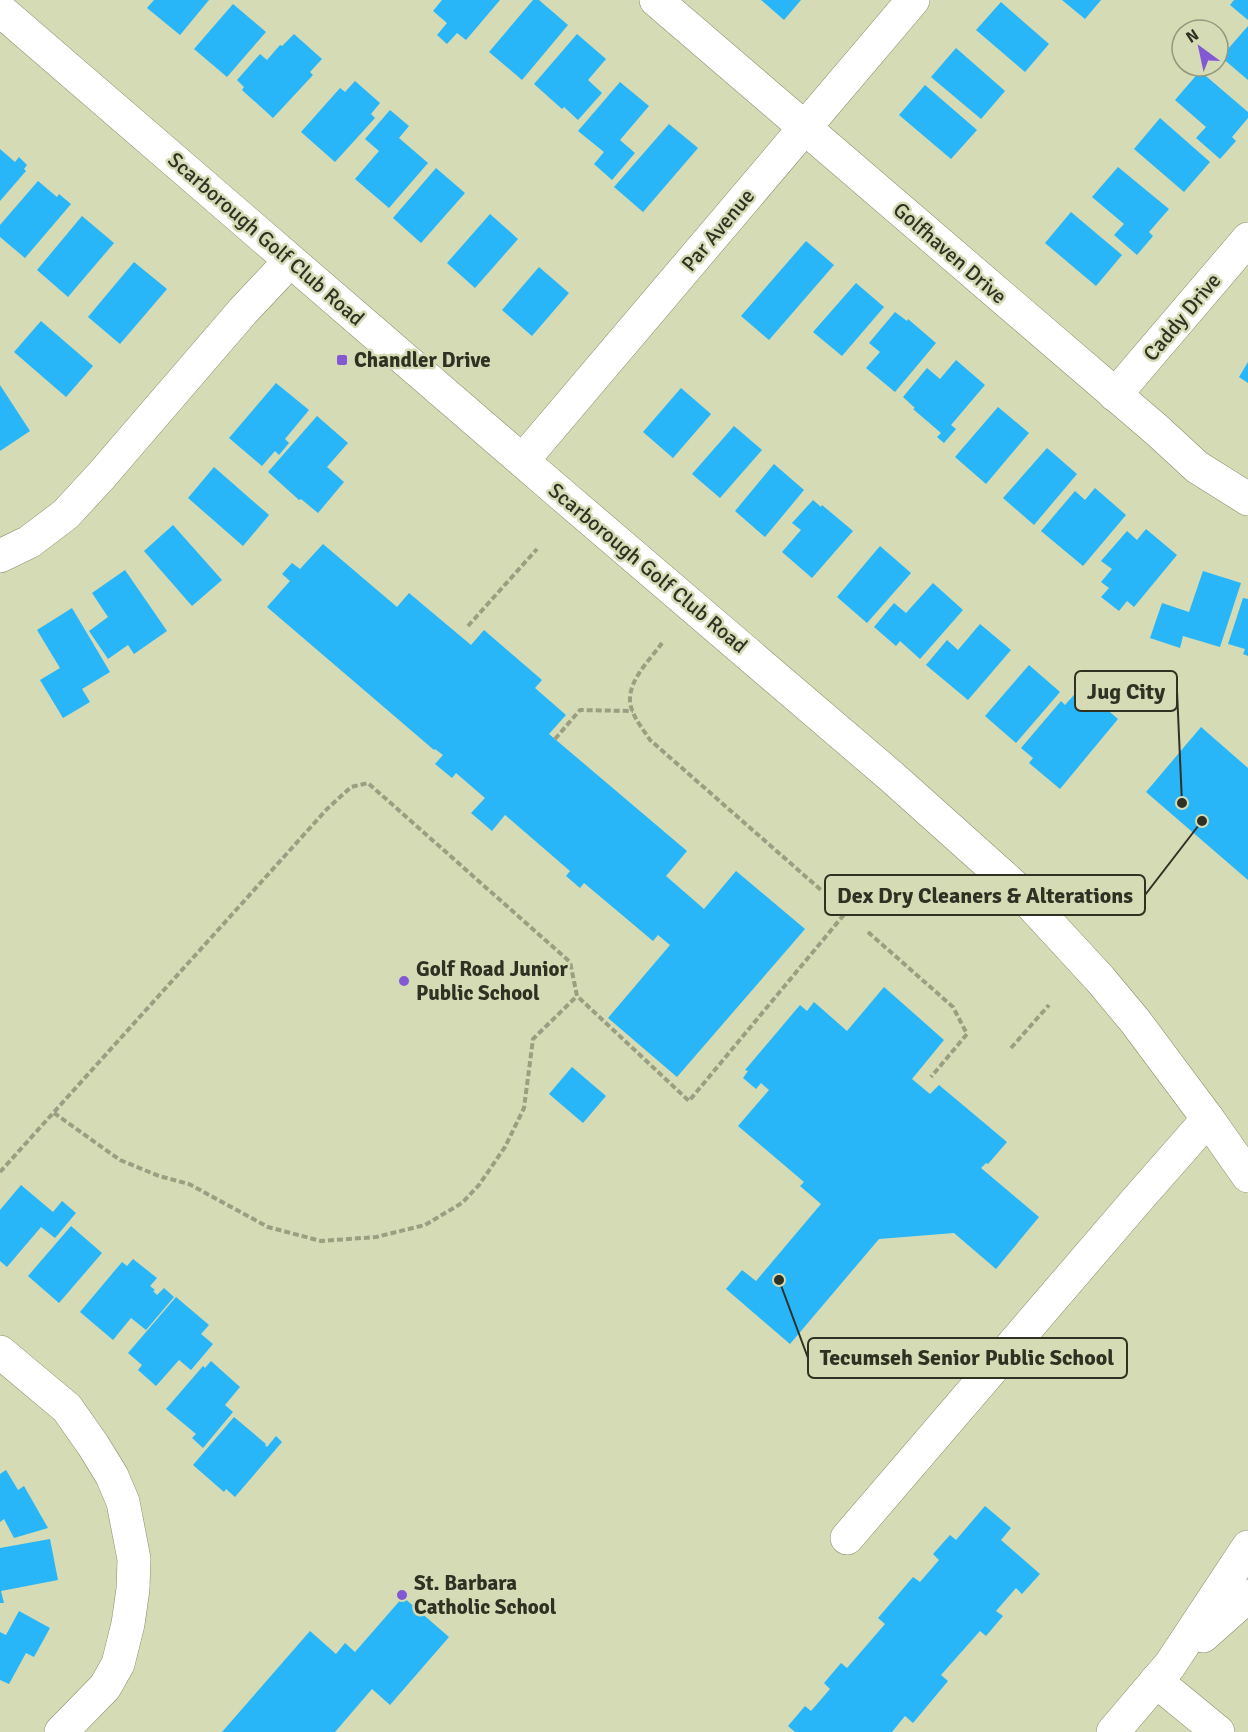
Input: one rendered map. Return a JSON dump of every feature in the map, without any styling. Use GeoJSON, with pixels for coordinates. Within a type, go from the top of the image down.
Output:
{"type":"FeatureCollection","features":[{"type":"Feature","properties":{"kind":"street","name":"Golfhaven Drive"},"geometry":{"type":"LineString","coordinates":[[657,0],[1197,467],[1248,499]]}},
{"type":"Feature","properties":{"kind":"street","name":"Par Avenue"},"geometry":{"type":"LineString","coordinates":[[523,460],[913,0]]}},
{"type":"Feature","properties":{"kind":"street","name":"Scarborough Golf Club Road"},"geometry":{"type":"LineString","coordinates":[[0,10],[892,777],[1017,889],[1100,979],[1135,1021],[1248,1175]]}},
{"type":"Feature","properties":{"kind":"street","name":"Caddy Drive"},"geometry":{"type":"LineString","coordinates":[[1115,395],[1248,239]]}},
{"type":"Feature","properties":{"kind":"street"},"geometry":{"type":"LineString","coordinates":[[0,556],[29,542],[66,514],[243,311],[290,261]]}},
{"type":"Feature","properties":{"kind":"street"},"geometry":{"type":"LineString","coordinates":[[848,1538],[1208,1119]]}},
{"type":"Feature","properties":{"kind":"street"},"geometry":{"type":"LineString","coordinates":[[0,1352],[67,1408],[93,1445],[112,1476],[123,1502],[134,1559],[129,1616],[118,1664],[105,1687],[61,1732]]}},
{"type":"Feature","properties":{"kind":"street"},"geometry":{"type":"LineString","coordinates":[[1113,1732],[1163,1673],[1248,1547]]}},
{"type":"Feature","properties":{"kind":"street"},"geometry":{"type":"LineString","coordinates":[[1163,1673],[1248,1596]]}},
{"type":"Feature","properties":{"kind":"street"},"geometry":{"type":"LineString","coordinates":[[1163,1673],[1218,1732]]}},
{"type":"Feature","properties":{"kind":"path"},"geometry":{"type":"LineString","coordinates":[[468,626],[537,549]]}},
{"type":"Feature","properties":{"kind":"path"},"geometry":{"type":"LineString","coordinates":[[662,643],[634,680],[630,702],[637,721],[650,740],[821,890]]}},
{"type":"Feature","properties":{"kind":"path"},"geometry":{"type":"LineString","coordinates":[[555,739],[580,710],[633,711]]}},
{"type":"Feature","properties":{"kind":"path"},"geometry":{"type":"LineString","coordinates":[[0,1172],[327,809],[351,787],[368,783],[570,962],[577,996],[690,1101],[857,899]]}},
{"type":"Feature","properties":{"kind":"path"},"geometry":{"type":"LineString","coordinates":[[868,932],[953,1007],[967,1034],[931,1077]]}},
{"type":"Feature","properties":{"kind":"path"},"geometry":{"type":"LineString","coordinates":[[54,1113],[120,1160],[159,1176],[189,1184],[268,1227],[321,1241],[375,1237],[425,1225],[462,1203],[479,1185],[505,1147],[524,1108],[533,1039],[577,996]]}},
{"type":"Feature","properties":{"kind":"path"},"geometry":{"type":"LineString","coordinates":[[1011,1048],[1048,1005]]}},
{"type":"Feature","properties":{"kind":"building"},"geometry":{"type":"Polygon","coordinates":[[[154,0],[209,0],[180,35],[147,8],[154,0]]]}},
{"type":"Feature","properties":{"kind":"building"},"geometry":{"type":"Polygon","coordinates":[[[442,0],[500,0],[466,40],[457,33],[447,44],[437,35],[447,23],[433,11],[442,0]]]}},
{"type":"Feature","properties":{"kind":"building"},"geometry":{"type":"Polygon","coordinates":[[[533,0],[539,0],[568,25],[522,80],[489,52],[533,0]]]}},
{"type":"Feature","properties":{"kind":"building"},"geometry":{"type":"Polygon","coordinates":[[[761,0],[801,0],[784,20],[761,0]]]}},
{"type":"Feature","properties":{"kind":"building"},"geometry":{"type":"Polygon","coordinates":[[[1062,0],[1101,0],[1085,19],[1062,0]]]}},
{"type":"Feature","properties":{"kind":"building"},"geometry":{"type":"Polygon","coordinates":[[[1234,0],[1248,0],[1248,20],[1230,5],[1234,0]]]}},
{"type":"Feature","properties":{"kind":"building"},"geometry":{"type":"Polygon","coordinates":[[[1001,2],[1049,44],[1025,72],[976,30],[1001,2]]]}},
{"type":"Feature","properties":{"kind":"building"},"geometry":{"type":"Polygon","coordinates":[[[233,4],[266,32],[227,77],[194,49],[233,4]]]}},
{"type":"Feature","properties":{"kind":"building"},"geometry":{"type":"Polygon","coordinates":[[[1248,26],[1248,80],[1230,65],[1230,47],[1248,26]]]}},
{"type":"Feature","properties":{"kind":"building"},"geometry":{"type":"Polygon","coordinates":[[[294,34],[322,59],[310,72],[313,75],[273,118],[242,90],[244,87],[237,80],[260,54],[267,60],[294,34]]]}},
{"type":"Feature","properties":{"kind":"building"},"geometry":{"type":"Polygon","coordinates":[[[577,34],[606,59],[588,80],[602,93],[578,120],[534,84],[577,34]]]}},
{"type":"Feature","properties":{"kind":"building"},"geometry":{"type":"Polygon","coordinates":[[[956,48],[1005,91],[981,119],[931,77],[956,48]]]}},
{"type":"Feature","properties":{"kind":"building"},"geometry":{"type":"Polygon","coordinates":[[[1194,78],[1208,78],[1248,112],[1248,118],[1232,137],[1236,141],[1220,159],[1196,138],[1206,127],[1175,100],[1194,78]]]}},
{"type":"Feature","properties":{"kind":"building"},"geometry":{"type":"Polygon","coordinates":[[[355,81],[380,103],[371,114],[375,118],[335,162],[301,132],[340,88],[345,92],[355,81]]]}},
{"type":"Feature","properties":{"kind":"building"},"geometry":{"type":"Polygon","coordinates":[[[620,82],[649,106],[620,140],[635,153],[612,180],[594,164],[604,152],[578,131],[620,82]]]}},
{"type":"Feature","properties":{"kind":"building"},"geometry":{"type":"Polygon","coordinates":[[[925,85],[977,130],[951,159],[899,115],[925,85]]]}},
{"type":"Feature","properties":{"kind":"building"},"geometry":{"type":"Polygon","coordinates":[[[390,110],[409,126],[399,138],[428,163],[389,208],[355,179],[379,151],[365,139],[390,110]]]}},
{"type":"Feature","properties":{"kind":"building"},"geometry":{"type":"Polygon","coordinates":[[[1160,118],[1210,162],[1184,192],[1134,149],[1160,118]]]}},
{"type":"Feature","properties":{"kind":"building"},"geometry":{"type":"Polygon","coordinates":[[[669,124],[698,148],[643,212],[614,187],[669,124]]]}},
{"type":"Feature","properties":{"kind":"building"},"geometry":{"type":"Polygon","coordinates":[[[0,149],[15,162],[19,157],[27,165],[24,169],[26,171],[0,201],[0,149]]]}},
{"type":"Feature","properties":{"kind":"building"},"geometry":{"type":"Polygon","coordinates":[[[1118,167],[1169,209],[1149,232],[1153,236],[1137,255],[1114,235],[1124,224],[1092,197],[1118,167]]]}},
{"type":"Feature","properties":{"kind":"building"},"geometry":{"type":"Polygon","coordinates":[[[436,168],[465,193],[421,243],[393,218],[436,168]]]}},
{"type":"Feature","properties":{"kind":"building"},"geometry":{"type":"Polygon","coordinates":[[[38,181],[57,197],[59,194],[71,204],[25,258],[0,237],[0,225],[38,181]]]}},
{"type":"Feature","properties":{"kind":"building"},"geometry":{"type":"Polygon","coordinates":[[[1071,212],[1122,255],[1096,286],[1045,243],[1071,212]]]}},
{"type":"Feature","properties":{"kind":"building"},"geometry":{"type":"Polygon","coordinates":[[[490,214],[518,239],[475,288],[447,263],[490,214]]]}},
{"type":"Feature","properties":{"kind":"building"},"geometry":{"type":"Polygon","coordinates":[[[82,216],[114,243],[68,297],[37,270],[82,216]]]}},
{"type":"Feature","properties":{"kind":"building"},"geometry":{"type":"Polygon","coordinates":[[[806,241],[834,265],[769,340],[741,316],[806,241]]]}},
{"type":"Feature","properties":{"kind":"building"},"geometry":{"type":"Polygon","coordinates":[[[134,262],[167,289],[120,344],[88,317],[134,262]]]}},
{"type":"Feature","properties":{"kind":"building"},"geometry":{"type":"Polygon","coordinates":[[[539,267],[569,293],[532,336],[502,310],[539,267]]]}},
{"type":"Feature","properties":{"kind":"building"},"geometry":{"type":"Polygon","coordinates":[[[856,283],[884,307],[842,356],[813,332],[856,283]]]}},
{"type":"Feature","properties":{"kind":"building"},"geometry":{"type":"Polygon","coordinates":[[[895,312],[907,321],[908,319],[936,343],[895,392],[866,368],[880,352],[869,343],[895,312]]]}},
{"type":"Feature","properties":{"kind":"building"},"geometry":{"type":"Polygon","coordinates":[[[41,321],[93,366],[66,397],[14,352],[41,321]]]}},
{"type":"Feature","properties":{"kind":"building"},"geometry":{"type":"Polygon","coordinates":[[[956,360],[985,385],[951,425],[956,429],[944,443],[937,437],[941,433],[913,409],[915,408],[903,397],[927,368],[940,379],[956,360]]]}},
{"type":"Feature","properties":{"kind":"building"},"geometry":{"type":"Polygon","coordinates":[[[1248,362],[1248,383],[1239,377],[1248,362]]]}},
{"type":"Feature","properties":{"kind":"building"},"geometry":{"type":"Polygon","coordinates":[[[276,383],[309,410],[285,439],[289,443],[279,455],[275,451],[262,466],[229,438],[276,383]]]}},
{"type":"Feature","properties":{"kind":"building"},"geometry":{"type":"Polygon","coordinates":[[[0,385],[30,431],[0,451],[0,385]]]}},
{"type":"Feature","properties":{"kind":"building"},"geometry":{"type":"Polygon","coordinates":[[[681,388],[711,414],[673,458],[643,432],[681,388]]]}},
{"type":"Feature","properties":{"kind":"building"},"geometry":{"type":"Polygon","coordinates":[[[998,407],[1029,433],[986,484],[955,457],[998,407]]]}},
{"type":"Feature","properties":{"kind":"building"},"geometry":{"type":"Polygon","coordinates":[[[317,416],[348,443],[327,467],[344,482],[318,513],[301,499],[299,500],[268,472],[317,416]]]}},
{"type":"Feature","properties":{"kind":"building"},"geometry":{"type":"Polygon","coordinates":[[[734,426],[762,450],[720,498],[692,474],[734,426]]]}},
{"type":"Feature","properties":{"kind":"building"},"geometry":{"type":"Polygon","coordinates":[[[1047,448],[1077,474],[1034,525],[1003,498],[1047,448]]]}},
{"type":"Feature","properties":{"kind":"building"},"geometry":{"type":"Polygon","coordinates":[[[774,464],[804,490],[765,537],[735,511],[774,464]]]}},
{"type":"Feature","properties":{"kind":"building"},"geometry":{"type":"Polygon","coordinates":[[[214,467],[269,515],[243,546],[188,498],[214,467]]]}},
{"type":"Feature","properties":{"kind":"building"},"geometry":{"type":"Polygon","coordinates":[[[1095,488],[1126,515],[1083,566],[1041,531],[1075,491],[1085,500],[1095,488]]]}},
{"type":"Feature","properties":{"kind":"building"},"geometry":{"type":"Polygon","coordinates":[[[813,500],[853,531],[812,578],[782,552],[801,530],[792,523],[813,500]]]}},
{"type":"Feature","properties":{"kind":"building"},"geometry":{"type":"Polygon","coordinates":[[[173,525],[222,580],[192,606],[144,551],[173,525]]]}},
{"type":"Feature","properties":{"kind":"building"},"geometry":{"type":"Polygon","coordinates":[[[1146,529],[1177,555],[1134,607],[1127,601],[1119,611],[1101,597],[1109,588],[1101,582],[1112,569],[1101,561],[1127,531],[1137,540],[1146,529]]]}},
{"type":"Feature","properties":{"kind":"building"},"geometry":{"type":"Polygon","coordinates":[[[323,544],[397,607],[409,593],[471,645],[484,630],[542,680],[535,688],[566,715],[549,734],[687,851],[666,876],[704,909],[736,871],[805,929],[677,1077],[608,1018],[670,945],[658,935],[653,941],[584,883],[580,888],[566,876],[570,871],[505,815],[492,831],[471,813],[485,798],[456,773],[452,778],[435,764],[443,755],[434,750],[267,607],[290,581],[282,574],[292,563],[300,569],[323,544]]]}},
{"type":"Feature","properties":{"kind":"building"},"geometry":{"type":"Polygon","coordinates":[[[880,546],[911,573],[867,623],[837,597],[880,546]]]}},
{"type":"Feature","properties":{"kind":"building"},"geometry":{"type":"Polygon","coordinates":[[[125,570],[167,631],[134,654],[128,645],[108,659],[89,631],[108,617],[92,593],[125,570]]]}},
{"type":"Feature","properties":{"kind":"building"},"geometry":{"type":"Polygon","coordinates":[[[1203,571],[1241,583],[1220,647],[1183,636],[1180,648],[1150,638],[1162,603],[1189,612],[1203,571]]]}},
{"type":"Feature","properties":{"kind":"building"},"geometry":{"type":"Polygon","coordinates":[[[933,583],[963,610],[920,659],[900,641],[896,646],[874,627],[894,603],[906,613],[933,583]]]}},
{"type":"Feature","properties":{"kind":"building"},"geometry":{"type":"Polygon","coordinates":[[[1243,598],[1248,599],[1248,656],[1243,654],[1245,649],[1228,644],[1243,598]]]}},
{"type":"Feature","properties":{"kind":"building"},"geometry":{"type":"Polygon","coordinates":[[[72,608],[110,672],[82,689],[90,702],[63,718],[40,680],[60,668],[37,630],[72,608]]]}},
{"type":"Feature","properties":{"kind":"building"},"geometry":{"type":"Polygon","coordinates":[[[980,624],[1011,650],[968,700],[926,665],[947,640],[958,650],[980,624]]]}},
{"type":"Feature","properties":{"kind":"building"},"geometry":{"type":"Polygon","coordinates":[[[1029,665],[1060,692],[1016,743],[985,716],[1029,665]]]}},
{"type":"Feature","properties":{"kind":"building"},"geometry":{"type":"Polygon","coordinates":[[[1081,687],[1118,719],[1060,789],[1029,763],[1033,758],[1021,748],[1061,701],[1065,705],[1081,687]]]}},
{"type":"Feature","properties":{"kind":"building"},"geometry":{"type":"Polygon","coordinates":[[[1201,727],[1248,768],[1248,880],[1146,792],[1201,727]]]}},
{"type":"Feature","properties":{"kind":"building"},"geometry":{"type":"Polygon","coordinates":[[[884,987],[944,1040],[912,1079],[930,1094],[939,1085],[1007,1142],[988,1164],[986,1163],[981,1168],[1039,1217],[996,1269],[954,1233],[879,1239],[790,1344],[726,1289],[742,1270],[756,1281],[821,1204],[800,1186],[804,1182],[738,1126],[769,1090],[761,1083],[756,1089],[743,1078],[748,1071],[745,1070],[800,1005],[807,1011],[814,1002],[847,1031],[884,987]]]}},
{"type":"Feature","properties":{"kind":"building"},"geometry":{"type":"Polygon","coordinates":[[[572,1067],[606,1096],[583,1123],[549,1094],[572,1067]]]}},
{"type":"Feature","properties":{"kind":"building"},"geometry":{"type":"Polygon","coordinates":[[[21,1185],[53,1212],[62,1201],[76,1213],[55,1238],[41,1227],[7,1267],[0,1261],[0,1210],[21,1185]]]}},
{"type":"Feature","properties":{"kind":"building"},"geometry":{"type":"Polygon","coordinates":[[[71,1226],[102,1253],[59,1303],[28,1276],[71,1226]]]}},
{"type":"Feature","properties":{"kind":"building"},"geometry":{"type":"Polygon","coordinates":[[[133,1259],[157,1278],[150,1286],[157,1295],[164,1288],[174,1297],[146,1330],[131,1318],[113,1340],[80,1312],[122,1262],[127,1266],[133,1259]]]}},
{"type":"Feature","properties":{"kind":"building"},"geometry":{"type":"Polygon","coordinates":[[[176,1297],[209,1325],[201,1334],[213,1344],[191,1370],[179,1360],[156,1386],[138,1370],[142,1365],[128,1353],[176,1297]]]}},
{"type":"Feature","properties":{"kind":"building"},"geometry":{"type":"Polygon","coordinates":[[[211,1361],[240,1387],[225,1405],[233,1412],[203,1448],[192,1438],[196,1434],[166,1409],[203,1366],[205,1368],[211,1361]]]}},
{"type":"Feature","properties":{"kind":"building"},"geometry":{"type":"Polygon","coordinates":[[[234,1417],[267,1447],[276,1436],[282,1442],[235,1497],[226,1489],[224,1492],[193,1465],[234,1417]]]}},
{"type":"Feature","properties":{"kind":"building"},"geometry":{"type":"Polygon","coordinates":[[[6,1470],[18,1490],[24,1486],[48,1528],[14,1538],[4,1519],[0,1522],[0,1474],[6,1470]]]}},
{"type":"Feature","properties":{"kind":"building"},"geometry":{"type":"Polygon","coordinates":[[[985,1506],[1011,1528],[1001,1540],[1040,1574],[1022,1594],[1016,1588],[996,1611],[1003,1616],[986,1636],[980,1631],[941,1675],[948,1681],[913,1723],[905,1716],[892,1732],[795,1732],[788,1726],[805,1706],[811,1711],[830,1689],[824,1683],[841,1663],[847,1668],[885,1624],[878,1618],[913,1577],[920,1582],[939,1560],[933,1554],[950,1535],[956,1540],[985,1506]]]}},
{"type":"Feature","properties":{"kind":"building"},"geometry":{"type":"Polygon","coordinates":[[[50,1539],[58,1580],[1,1591],[4,1603],[0,1603],[0,1548],[50,1539]]]}},
{"type":"Feature","properties":{"kind":"building"},"geometry":{"type":"Polygon","coordinates":[[[403,1597],[449,1637],[390,1705],[372,1689],[335,1732],[222,1732],[310,1631],[336,1654],[345,1643],[355,1652],[403,1597]]]}},
{"type":"Feature","properties":{"kind":"building"},"geometry":{"type":"Polygon","coordinates":[[[19,1611],[50,1628],[34,1657],[26,1653],[9,1684],[0,1680],[0,1632],[6,1635],[19,1611]]]}},
{"type":"Feature","properties":{"kind":"place","name":"Chandler Drive"},"geometry":{"type":"Point","coordinates":[342,360]}},
{"type":"Feature","properties":{"kind":"place","name":"Jug City"},"geometry":{"type":"Point","coordinates":[1182,803]}},
{"type":"Feature","properties":{"kind":"place","name":"Dex Dry Cleaners & Alterations"},"geometry":{"type":"Point","coordinates":[1202,821]}},
{"type":"Feature","properties":{"kind":"place","name":"Golf Road Junior Public School"},"geometry":{"type":"Point","coordinates":[404,981]}},
{"type":"Feature","properties":{"kind":"place","name":"Tecumseh Senior Public School"},"geometry":{"type":"Point","coordinates":[779,1280]}},
{"type":"Feature","properties":{"kind":"place","name":"St. Barbara Catholic School"},"geometry":{"type":"Point","coordinates":[402,1595]}}]}
